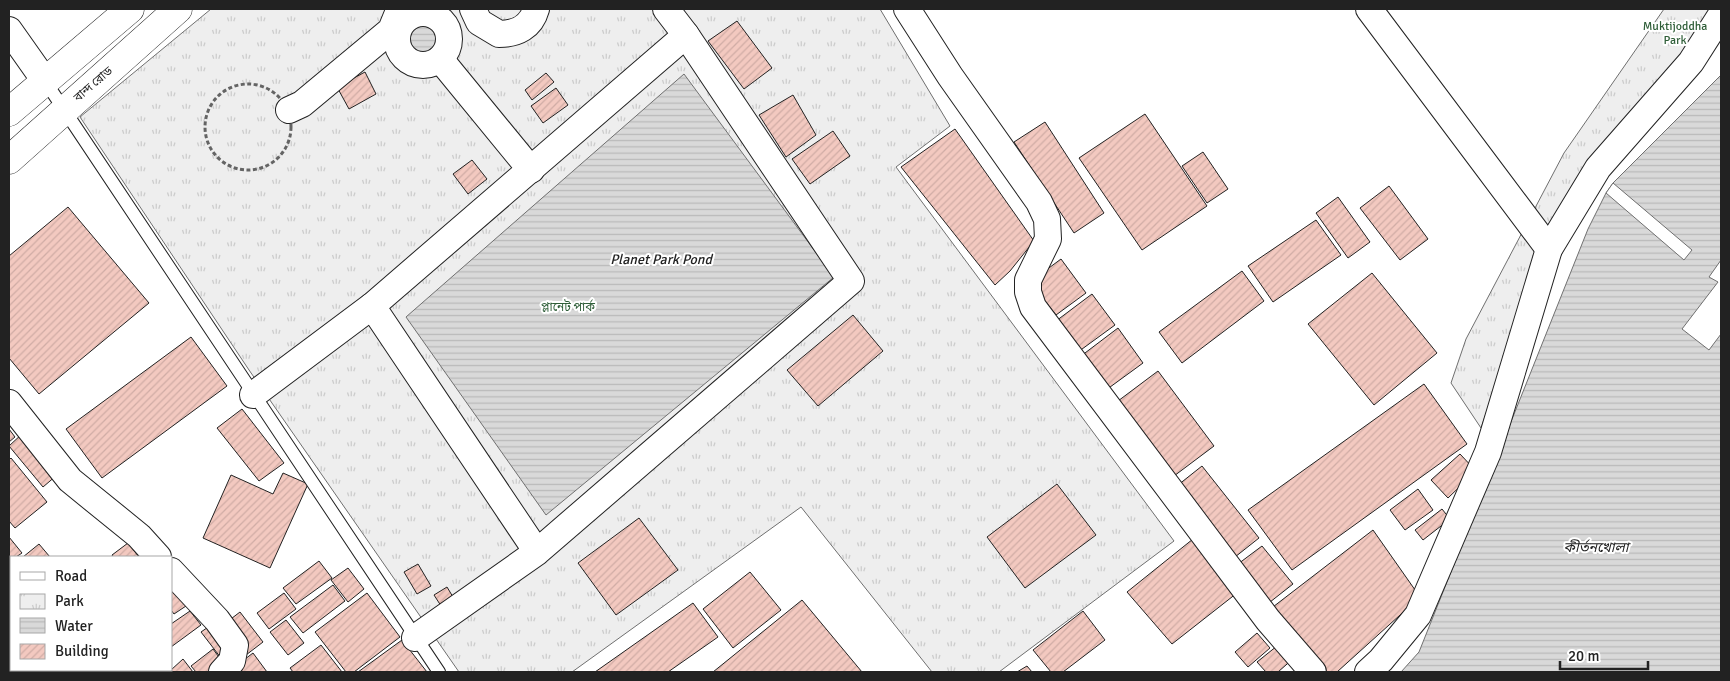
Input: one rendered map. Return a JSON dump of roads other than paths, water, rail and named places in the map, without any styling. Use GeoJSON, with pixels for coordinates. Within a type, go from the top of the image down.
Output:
{"type":"FeatureCollection","features":[{"type":"Feature","properties":{"kind":"highway"},"geometry":{"type":"LineString","coordinates":[[9,112],[130,9]]}},
{"type":"Feature","properties":{"kind":"highway","name":"বান্দ রোড"},"geometry":{"type":"LineString","coordinates":[[9,160],[178,9]]}},
{"type":"Feature","properties":{"kind":"street"},"geometry":{"type":"LineString","coordinates":[[473,9],[479,22],[488,29],[498,34],[510,34],[528,24],[536,9]]}},
{"type":"Feature","properties":{"kind":"street"},"geometry":{"type":"LineString","coordinates":[[415,638],[537,552],[851,281],[686,35],[666,9]]}},
{"type":"Feature","properties":{"kind":"street"},"geometry":{"type":"LineString","coordinates":[[907,9],[950,76],[1039,202],[1047,219],[1048,238],[1028,280],[1028,292],[1033,308],[1268,620],[1313,672]]}},
{"type":"Feature","properties":{"kind":"street"},"geometry":{"type":"LineString","coordinates":[[1369,9],[1549,249]]}},
{"type":"Feature","properties":{"kind":"street"},"geometry":{"type":"LineString","coordinates":[[289,110],[302,104],[403,18],[432,14],[446,26],[449,34],[449,44],[446,52],[432,63],[423,65],[408,60],[398,47],[403,18]]}},
{"type":"Feature","properties":{"kind":"street"},"geometry":{"type":"LineString","coordinates":[[1368,672],[1381,660],[1418,615],[1477,479],[1488,452],[1549,249],[1598,168],[1691,62],[1721,15]]}},
{"type":"Feature","properties":{"kind":"street"},"geometry":{"type":"LineString","coordinates":[[9,30],[44,81]]}},
{"type":"Feature","properties":{"kind":"street"},"geometry":{"type":"LineString","coordinates":[[252,395],[372,306],[686,35]]}},
{"type":"Feature","properties":{"kind":"street"},"geometry":{"type":"LineString","coordinates":[[440,58],[530,170]]}},
{"type":"Feature","properties":{"kind":"street"},"geometry":{"type":"LineString","coordinates":[[372,306],[537,552]]}},
{"type":"Feature","properties":{"kind":"street"},"geometry":{"type":"LineString","coordinates":[[9,403],[70,480],[139,536],[157,556]]}},
{"type":"Feature","properties":{"kind":"street"},"geometry":{"type":"LineString","coordinates":[[172,572],[217,620],[235,645],[232,661],[222,672]]}},
{"type":"Feature","properties":{"kind":"lane"},"geometry":{"type":"LineString","coordinates":[[44,81],[62,111],[439,672]]}},
{"type":"Feature","properties":{"kind":"water"},"geometry":{"type":"Polygon","coordinates":[[[423,20],[430,21],[436,25],[440,31],[440,45],[436,51],[430,55],[423,56],[416,55],[410,51],[406,45],[405,38],[406,31],[410,25],[416,21],[423,20]]]}},
{"type":"Feature","properties":{"kind":"water","name":"Planet Park Pond"},"geometry":{"type":"Polygon","coordinates":[[[684,74],[834,277],[546,515],[406,317],[684,74]]]}},
{"type":"Feature","properties":{"kind":"water","name":"কীর্তনখোলা"},"geometry":{"type":"Polygon","coordinates":[[[1721,75],[1721,672],[1401,672],[1419,652],[1588,229],[1606,193],[1613,183],[1721,75]]]}},
{"type":"Feature","properties":{"kind":"park label","name":"Muktijoddha Park"},"geometry":{"type":"Point","coordinates":[1675,33]}},
{"type":"Feature","properties":{"kind":"park label","name":"প্লানেট পার্ক"},"geometry":{"type":"Point","coordinates":[568,307]}}]}
